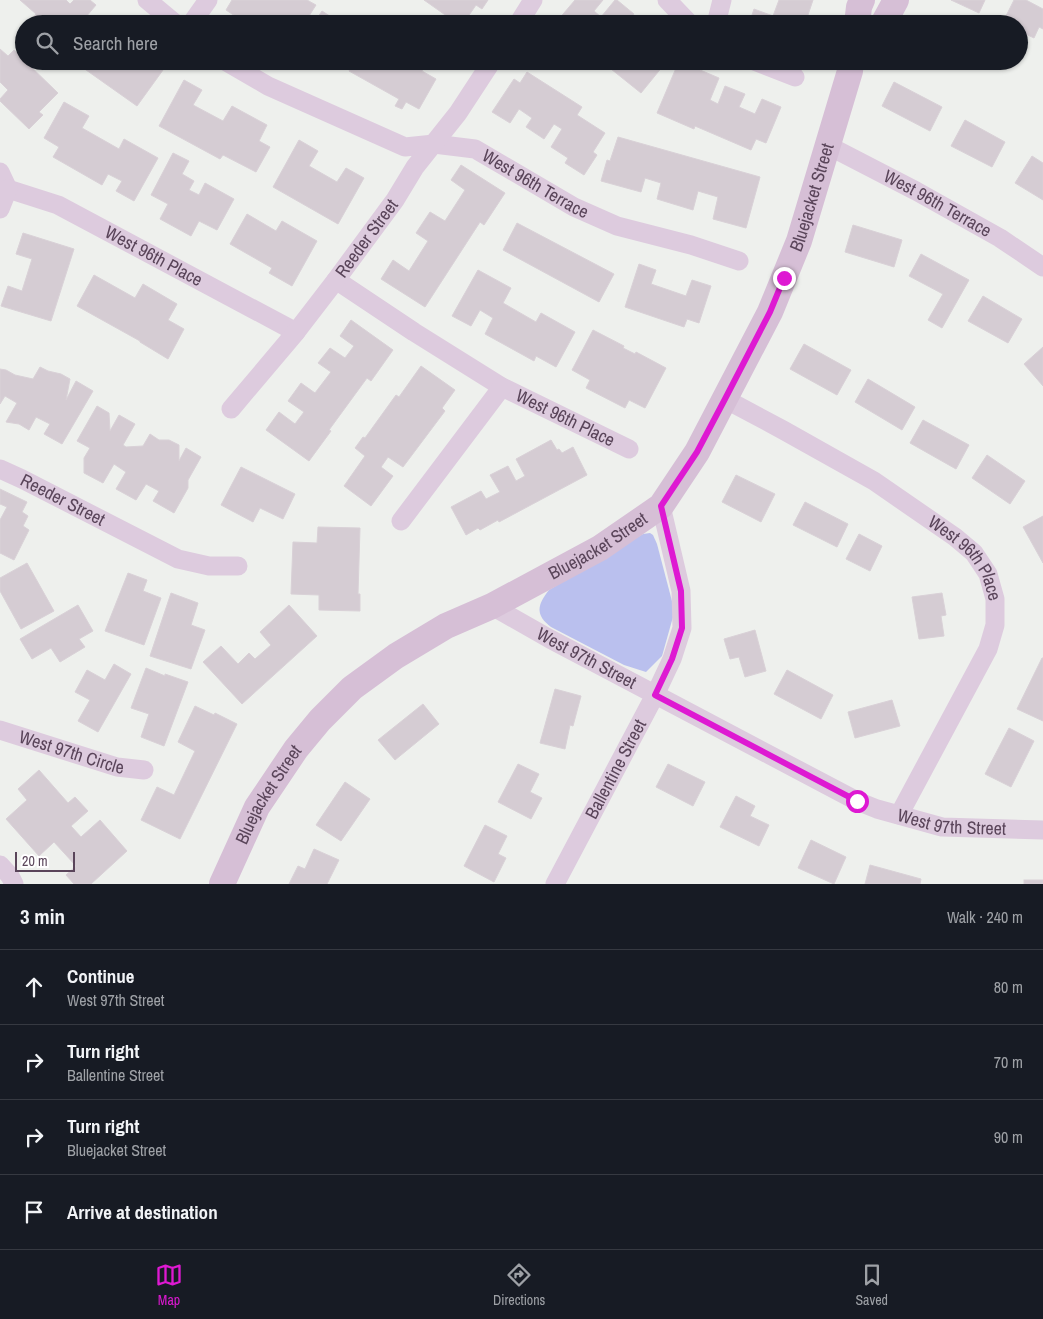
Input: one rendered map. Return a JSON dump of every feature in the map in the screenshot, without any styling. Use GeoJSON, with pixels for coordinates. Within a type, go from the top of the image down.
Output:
{"type":"FeatureCollection","features":[{"type":"Feature","properties":{"kind":"street"},"geometry":{"type":"LineString","coordinates":[[147,0],[165,15]]}},
{"type":"Feature","properties":{"kind":"street"},"geometry":{"type":"LineString","coordinates":[[197,15],[208,0]]}},
{"type":"Feature","properties":{"kind":"street"},"geometry":{"type":"LineString","coordinates":[[524,15],[533,0]]}},
{"type":"Feature","properties":{"kind":"street"},"geometry":{"type":"LineString","coordinates":[[666,0],[681,15]]}},
{"type":"Feature","properties":{"kind":"street"},"geometry":{"type":"LineString","coordinates":[[718,15],[722,0]]}},
{"type":"Feature","properties":{"kind":"street"},"geometry":{"type":"LineString","coordinates":[[858,15],[862,0]]}},
{"type":"Feature","properties":{"kind":"street"},"geometry":{"type":"LineString","coordinates":[[888,15],[896,0]]}},
{"type":"Feature","properties":{"kind":"street","name":"West 96th Terrace"},"geometry":{"type":"LineString","coordinates":[[240,70],[268,86],[405,147],[434,144],[475,150],[574,207],[617,226],[691,245],[739,261]]}},
{"type":"Feature","properties":{"kind":"street","name":"Reeder Street"},"geometry":{"type":"LineString","coordinates":[[231,409],[296,332],[336,280],[395,200],[415,167],[458,113],[486,70]]}},
{"type":"Feature","properties":{"kind":"street"},"geometry":{"type":"LineString","coordinates":[[777,70],[795,77]]}},
{"type":"Feature","properties":{"kind":"street","name":"Bluejacket Street"},"geometry":{"type":"LineString","coordinates":[[222,884],[258,807],[296,749],[320,720],[352,688],[396,656],[446,626],[492,606],[600,548],[661,506],[697,452],[770,312],[799,241],[851,70]]}},
{"type":"Feature","properties":{"kind":"street","name":"West 96th Terrace"},"geometry":{"type":"LineString","coordinates":[[827,145],[916,191],[1000,238],[1043,267]]}},
{"type":"Feature","properties":{"kind":"street"},"geometry":{"type":"LineString","coordinates":[[0,209],[4,180]]}},
{"type":"Feature","properties":{"kind":"street","name":"West 96th Place"},"geometry":{"type":"LineString","coordinates":[[4,180],[58,205],[296,332]]}},
{"type":"Feature","properties":{"kind":"street","name":"West 96th Place"},"geometry":{"type":"LineString","coordinates":[[336,280],[502,387],[629,448]]}},
{"type":"Feature","properties":{"kind":"street","name":"West 96th Place"},"geometry":{"type":"LineString","coordinates":[[401,522],[502,387]]}},
{"type":"Feature","properties":{"kind":"street","name":"West 96th Place"},"geometry":{"type":"LineString","coordinates":[[725,399],[874,482],[955,536],[974,553],[988,574],[995,599],[995,625],[988,649],[899,815]]}},
{"type":"Feature","properties":{"kind":"street","name":"Reeder Street"},"geometry":{"type":"LineString","coordinates":[[0,469],[178,559],[208,566],[238,566]]}},
{"type":"Feature","properties":{"kind":"street","name":"Ballentine Street"},"geometry":{"type":"LineString","coordinates":[[555,884],[655,695],[672,659],[682,628],[681,591],[661,506]]}},
{"type":"Feature","properties":{"kind":"street","name":"West 97th Street"},"geometry":{"type":"LineString","coordinates":[[492,606],[550,639],[857,801],[877,809],[942,827],[1043,830]]}},
{"type":"Feature","properties":{"kind":"street","name":"West 97th Circle"},"geometry":{"type":"LineString","coordinates":[[0,730],[117,767],[144,770]]}},
{"type":"Feature","properties":{"kind":"street"},"geometry":{"type":"LineString","coordinates":[[0,865],[10,876],[14,884]]}},
{"type":"Feature","properties":{"kind":"shaded area"},"geometry":{"type":"Polygon","coordinates":[[[650,533],[657,544],[673,605],[673,617],[662,656],[646,672],[624,665],[551,627],[540,614],[540,605],[549,590],[643,534],[650,533]]]}},
{"type":"Feature","properties":{"kind":"building"},"geometry":{"type":"Polygon","coordinates":[[[20,0],[66,0],[70,4],[74,0],[90,0],[96,5],[88,15],[36,14],[20,0]]]}},
{"type":"Feature","properties":{"kind":"building"},"geometry":{"type":"Polygon","coordinates":[[[232,0],[307,0],[316,5],[310,15],[234,15],[226,10],[232,0]]]}},
{"type":"Feature","properties":{"kind":"building"},"geometry":{"type":"Polygon","coordinates":[[[424,0],[488,0],[482,9],[476,5],[469,15],[445,15],[424,0]]]}},
{"type":"Feature","properties":{"kind":"building"},"geometry":{"type":"Polygon","coordinates":[[[575,0],[603,0],[594,11],[599,15],[562,15],[575,0]]]}},
{"type":"Feature","properties":{"kind":"building"},"geometry":{"type":"Polygon","coordinates":[[[615,0],[633,15],[603,15],[615,0]]]}},
{"type":"Feature","properties":{"kind":"building"},"geometry":{"type":"Polygon","coordinates":[[[779,0],[813,0],[808,15],[773,15],[779,0]]]}},
{"type":"Feature","properties":{"kind":"building"},"geometry":{"type":"Polygon","coordinates":[[[951,0],[985,0],[979,13],[951,0]]]}},
{"type":"Feature","properties":{"kind":"building"},"geometry":{"type":"Polygon","coordinates":[[[1014,0],[1026,0],[1043,9],[1043,29],[1039,27],[1034,38],[1028,35],[1028,15],[1006,15],[1014,0]]]}},
{"type":"Feature","properties":{"kind":"building"},"geometry":{"type":"Polygon","coordinates":[[[754,9],[770,15],[752,15],[754,9]]]}},
{"type":"Feature","properties":{"kind":"building"},"geometry":{"type":"Polygon","coordinates":[[[322,11],[328,15],[319,15],[322,11]]]}},
{"type":"Feature","properties":{"kind":"building"},"geometry":{"type":"Polygon","coordinates":[[[0,49],[8,56],[14,50],[15,70],[34,70],[58,93],[39,112],[43,115],[29,129],[0,101],[8,90],[0,82],[0,49]]]}},
{"type":"Feature","properties":{"kind":"building"},"geometry":{"type":"Polygon","coordinates":[[[86,70],[163,70],[137,106],[86,70]]]}},
{"type":"Feature","properties":{"kind":"building"},"geometry":{"type":"Polygon","coordinates":[[[422,70],[436,79],[419,109],[406,102],[402,109],[395,106],[399,99],[349,71],[422,70]]]}},
{"type":"Feature","properties":{"kind":"building"},"geometry":{"type":"Polygon","coordinates":[[[612,70],[660,70],[641,93],[612,70]]]}},
{"type":"Feature","properties":{"kind":"building"},"geometry":{"type":"Polygon","coordinates":[[[675,70],[700,70],[719,78],[710,100],[718,104],[725,86],[745,94],[739,107],[755,114],[762,99],[781,107],[766,143],[756,139],[751,150],[695,126],[694,129],[657,113],[675,70]]]}},
{"type":"Feature","properties":{"kind":"building"},"geometry":{"type":"Polygon","coordinates":[[[527,72],[582,107],[577,115],[605,133],[593,152],[597,155],[584,175],[565,163],[568,158],[551,147],[562,129],[554,124],[544,139],[526,127],[532,118],[519,109],[510,123],[492,112],[514,79],[520,83],[527,72]]]}},
{"type":"Feature","properties":{"kind":"building"},"geometry":{"type":"Polygon","coordinates":[[[184,80],[202,90],[193,105],[223,121],[232,106],[267,125],[259,141],[270,147],[256,172],[223,155],[220,159],[159,126],[184,80]]]}},
{"type":"Feature","properties":{"kind":"building"},"geometry":{"type":"Polygon","coordinates":[[[894,82],[942,107],[930,131],[882,106],[894,82]]]}},
{"type":"Feature","properties":{"kind":"building"},"geometry":{"type":"Polygon","coordinates":[[[64,102],[89,116],[82,128],[119,149],[124,139],[158,158],[134,201],[116,191],[122,181],[108,174],[102,185],[53,157],[59,147],[44,138],[64,102]]]}},
{"type":"Feature","properties":{"kind":"building"},"geometry":{"type":"Polygon","coordinates":[[[965,120],[1005,142],[992,167],[951,146],[965,120]]]}},
{"type":"Feature","properties":{"kind":"building"},"geometry":{"type":"Polygon","coordinates":[[[618,137],[760,177],[746,228],[713,219],[718,197],[698,191],[693,210],[657,199],[661,183],[645,178],[641,192],[601,181],[607,160],[610,161],[618,137]]]}},
{"type":"Feature","properties":{"kind":"building"},"geometry":{"type":"Polygon","coordinates":[[[299,140],[318,151],[309,166],[337,182],[346,168],[364,178],[338,224],[273,187],[299,140]]]}},
{"type":"Feature","properties":{"kind":"building"},"geometry":{"type":"Polygon","coordinates":[[[173,153],[189,161],[182,174],[194,181],[189,190],[199,195],[205,183],[234,199],[217,230],[199,221],[191,236],[160,219],[168,204],[151,195],[173,153]]]}},
{"type":"Feature","properties":{"kind":"building"},"geometry":{"type":"Polygon","coordinates":[[[1032,156],[1043,163],[1043,200],[1015,183],[1032,156]]]}},
{"type":"Feature","properties":{"kind":"building"},"geometry":{"type":"Polygon","coordinates":[[[461,165],[505,193],[484,225],[480,222],[425,307],[381,279],[393,260],[409,271],[428,241],[416,233],[430,212],[445,221],[465,190],[451,180],[461,165]]]}},
{"type":"Feature","properties":{"kind":"building"},"geometry":{"type":"Polygon","coordinates":[[[247,214],[276,231],[282,221],[317,241],[292,286],[269,273],[272,268],[230,244],[247,214]]]}},
{"type":"Feature","properties":{"kind":"building"},"geometry":{"type":"Polygon","coordinates":[[[517,223],[614,274],[599,302],[503,250],[517,223]]]}},
{"type":"Feature","properties":{"kind":"building"},"geometry":{"type":"Polygon","coordinates":[[[853,225],[902,240],[894,267],[845,252],[853,225]]]}},
{"type":"Feature","properties":{"kind":"building"},"geometry":{"type":"Polygon","coordinates":[[[23,233],[74,249],[51,321],[1,306],[8,286],[22,291],[32,259],[16,254],[23,233]]]}},
{"type":"Feature","properties":{"kind":"building"},"geometry":{"type":"Polygon","coordinates":[[[921,254],[969,280],[942,328],[928,320],[943,294],[909,276],[921,254]]]}},
{"type":"Feature","properties":{"kind":"building"},"geometry":{"type":"Polygon","coordinates":[[[639,264],[656,270],[651,284],[686,296],[692,280],[711,286],[699,323],[687,319],[684,327],[625,307],[639,264]]]}},
{"type":"Feature","properties":{"kind":"building"},"geometry":{"type":"Polygon","coordinates":[[[478,270],[511,288],[503,303],[536,322],[541,313],[575,332],[556,367],[536,356],[534,361],[485,334],[493,318],[480,310],[471,326],[452,316],[478,270]]]}},
{"type":"Feature","properties":{"kind":"building"},"geometry":{"type":"Polygon","coordinates":[[[94,275],[135,298],[143,284],[177,304],[168,320],[184,329],[168,359],[77,306],[94,275]]]}},
{"type":"Feature","properties":{"kind":"building"},"geometry":{"type":"Polygon","coordinates":[[[983,296],[1022,319],[1008,343],[968,321],[983,296]]]}},
{"type":"Feature","properties":{"kind":"building"},"geometry":{"type":"Polygon","coordinates":[[[351,320],[393,350],[371,381],[367,378],[309,461],[266,430],[279,412],[295,424],[304,412],[288,401],[301,383],[315,393],[331,372],[318,363],[330,348],[345,358],[354,346],[340,336],[351,320]]]}},
{"type":"Feature","properties":{"kind":"building"},"geometry":{"type":"Polygon","coordinates":[[[593,330],[624,346],[623,348],[635,354],[636,352],[666,368],[645,408],[629,400],[625,408],[586,388],[590,380],[572,370],[593,330]]]}},
{"type":"Feature","properties":{"kind":"building"},"geometry":{"type":"Polygon","coordinates":[[[804,344],[851,370],[837,395],[790,369],[804,344]]]}},
{"type":"Feature","properties":{"kind":"building"},"geometry":{"type":"Polygon","coordinates":[[[1043,347],[1043,386],[1024,364],[1043,347]]]}},
{"type":"Feature","properties":{"kind":"building"},"geometry":{"type":"Polygon","coordinates":[[[421,366],[455,390],[442,408],[445,411],[403,467],[388,457],[381,467],[393,476],[371,506],[344,486],[365,456],[355,448],[363,437],[365,438],[396,395],[399,397],[421,366]]]}},
{"type":"Feature","properties":{"kind":"building"},"geometry":{"type":"Polygon","coordinates":[[[40,367],[70,379],[66,400],[76,381],[93,391],[62,444],[44,434],[50,424],[36,417],[29,430],[19,424],[6,422],[17,403],[5,396],[0,404],[0,369],[33,379],[40,367]]]}},
{"type":"Feature","properties":{"kind":"building"},"geometry":{"type":"Polygon","coordinates":[[[868,379],[915,407],[902,430],[855,402],[868,379]]]}},
{"type":"Feature","properties":{"kind":"building"},"geometry":{"type":"Polygon","coordinates":[[[97,406],[109,413],[110,431],[119,415],[135,424],[123,445],[126,447],[143,446],[150,434],[159,440],[169,440],[179,445],[179,461],[186,448],[201,457],[188,480],[188,488],[174,513],[153,501],[159,491],[146,484],[136,500],[116,489],[126,472],[114,464],[103,483],[84,473],[84,458],[90,448],[77,441],[97,406]]]}},
{"type":"Feature","properties":{"kind":"building"},"geometry":{"type":"Polygon","coordinates":[[[923,420],[969,445],[956,469],[910,443],[923,420]]]}},
{"type":"Feature","properties":{"kind":"building"},"geometry":{"type":"Polygon","coordinates":[[[551,440],[557,450],[559,449],[562,453],[573,447],[587,475],[499,522],[498,520],[466,535],[451,507],[481,491],[486,499],[500,492],[490,475],[508,466],[516,481],[525,476],[516,459],[551,440]]]}},
{"type":"Feature","properties":{"kind":"building"},"geometry":{"type":"Polygon","coordinates":[[[987,455],[1025,481],[1010,504],[972,478],[987,455]]]}},
{"type":"Feature","properties":{"kind":"building"},"geometry":{"type":"Polygon","coordinates":[[[241,467],[295,494],[283,519],[260,508],[253,522],[221,505],[241,467]]]}},
{"type":"Feature","properties":{"kind":"building"},"geometry":{"type":"Polygon","coordinates":[[[736,475],[775,494],[761,522],[722,502],[736,475]]]}},
{"type":"Feature","properties":{"kind":"building"},"geometry":{"type":"Polygon","coordinates":[[[0,489],[27,502],[22,512],[28,516],[23,526],[29,530],[14,560],[0,553],[0,520],[7,507],[0,504],[0,489]]]}},
{"type":"Feature","properties":{"kind":"building"},"geometry":{"type":"Polygon","coordinates":[[[805,502],[848,524],[837,547],[793,525],[805,502]]]}},
{"type":"Feature","properties":{"kind":"building"},"geometry":{"type":"Polygon","coordinates":[[[1043,516],[1043,563],[1023,527],[1043,516]]]}},
{"type":"Feature","properties":{"kind":"building"},"geometry":{"type":"Polygon","coordinates":[[[318,527],[360,528],[358,594],[360,594],[360,611],[319,610],[319,595],[291,594],[293,542],[317,543],[318,527]]]}},
{"type":"Feature","properties":{"kind":"building"},"geometry":{"type":"Polygon","coordinates":[[[859,534],[882,546],[870,571],[846,559],[859,534]]]}},
{"type":"Feature","properties":{"kind":"building"},"geometry":{"type":"Polygon","coordinates":[[[27,563],[54,611],[21,629],[0,591],[0,578],[27,563]]]}},
{"type":"Feature","properties":{"kind":"building"},"geometry":{"type":"Polygon","coordinates":[[[128,573],[147,580],[143,591],[161,598],[144,645],[105,631],[128,573]]]}},
{"type":"Feature","properties":{"kind":"building"},"geometry":{"type":"Polygon","coordinates":[[[171,593],[198,603],[191,625],[205,630],[191,669],[150,656],[171,593]]]}},
{"type":"Feature","properties":{"kind":"building"},"geometry":{"type":"Polygon","coordinates":[[[942,593],[946,615],[941,616],[944,636],[919,639],[912,597],[942,593]]]}},
{"type":"Feature","properties":{"kind":"building"},"geometry":{"type":"Polygon","coordinates":[[[78,605],[93,631],[79,639],[85,647],[60,662],[51,648],[32,659],[20,639],[78,605]]]}},
{"type":"Feature","properties":{"kind":"building"},"geometry":{"type":"Polygon","coordinates":[[[289,605],[317,636],[242,704],[203,662],[221,646],[238,664],[249,653],[255,659],[271,645],[260,632],[289,605]]]}},
{"type":"Feature","properties":{"kind":"building"},"geometry":{"type":"Polygon","coordinates":[[[755,630],[766,671],[745,677],[739,657],[730,659],[724,639],[755,630]]]}},
{"type":"Feature","properties":{"kind":"building"},"geometry":{"type":"Polygon","coordinates":[[[1043,658],[1043,721],[1017,709],[1043,658]]]}},
{"type":"Feature","properties":{"kind":"building"},"geometry":{"type":"Polygon","coordinates":[[[114,664],[131,674],[98,732],[78,721],[90,700],[75,692],[87,670],[105,680],[114,664]]]}},
{"type":"Feature","properties":{"kind":"building"},"geometry":{"type":"Polygon","coordinates":[[[146,668],[165,676],[165,674],[188,682],[164,746],[141,737],[149,714],[131,708],[146,668]]]}},
{"type":"Feature","properties":{"kind":"building"},"geometry":{"type":"Polygon","coordinates":[[[787,670],[833,695],[821,719],[774,694],[787,670]]]}},
{"type":"Feature","properties":{"kind":"building"},"geometry":{"type":"Polygon","coordinates":[[[555,689],[581,696],[573,726],[570,725],[565,749],[540,743],[555,689]]]}},
{"type":"Feature","properties":{"kind":"building"},"geometry":{"type":"Polygon","coordinates":[[[892,700],[900,726],[855,738],[848,712],[892,700]]]}},
{"type":"Feature","properties":{"kind":"building"},"geometry":{"type":"Polygon","coordinates":[[[423,704],[439,724],[395,760],[378,740],[423,704]]]}},
{"type":"Feature","properties":{"kind":"building"},"geometry":{"type":"Polygon","coordinates":[[[195,706],[237,724],[180,839],[141,820],[157,787],[174,795],[195,751],[178,742],[195,706]]]}},
{"type":"Feature","properties":{"kind":"building"},"geometry":{"type":"Polygon","coordinates":[[[1009,728],[1034,741],[1011,787],[985,774],[1009,728]]]}},
{"type":"Feature","properties":{"kind":"building"},"geometry":{"type":"Polygon","coordinates":[[[518,764],[539,774],[530,792],[542,798],[531,819],[498,802],[518,764]]]}},
{"type":"Feature","properties":{"kind":"building"},"geometry":{"type":"Polygon","coordinates":[[[668,764],[705,782],[693,806],[656,787],[668,764]]]}},
{"type":"Feature","properties":{"kind":"building"},"geometry":{"type":"Polygon","coordinates":[[[39,770],[68,803],[75,797],[88,811],[71,826],[81,837],[100,820],[127,851],[91,884],[74,884],[66,875],[76,866],[54,842],[39,856],[6,819],[27,800],[18,789],[39,770]]]}},
{"type":"Feature","properties":{"kind":"building"},"geometry":{"type":"Polygon","coordinates":[[[345,782],[370,799],[341,841],[316,825],[345,782]]]}},
{"type":"Feature","properties":{"kind":"building"},"geometry":{"type":"Polygon","coordinates":[[[736,796],[755,806],[750,816],[769,825],[759,846],[720,827],[736,796]]]}},
{"type":"Feature","properties":{"kind":"building"},"geometry":{"type":"Polygon","coordinates":[[[485,825],[507,836],[498,854],[506,858],[494,882],[464,866],[485,825]]]}},
{"type":"Feature","properties":{"kind":"building"},"geometry":{"type":"Polygon","coordinates":[[[811,840],[846,857],[834,884],[798,868],[811,840]]]}},
{"type":"Feature","properties":{"kind":"building"},"geometry":{"type":"Polygon","coordinates":[[[314,849],[339,860],[327,884],[289,884],[298,866],[305,869],[314,849]]]}},
{"type":"Feature","properties":{"kind":"building"},"geometry":{"type":"Polygon","coordinates":[[[870,865],[921,879],[920,884],[865,884],[870,865]]]}},
{"type":"Feature","properties":{"kind":"building"},"geometry":{"type":"Polygon","coordinates":[[[1024,880],[1043,880],[1043,884],[1024,884],[1024,880]]]}},
{"type":"Feature","properties":{"kind":"route"},"geometry":{"type":"LineString","coordinates":[[784,278],[770,312],[697,452],[661,506],[681,591],[682,628],[672,659],[655,695],[857,801]]}}]}
